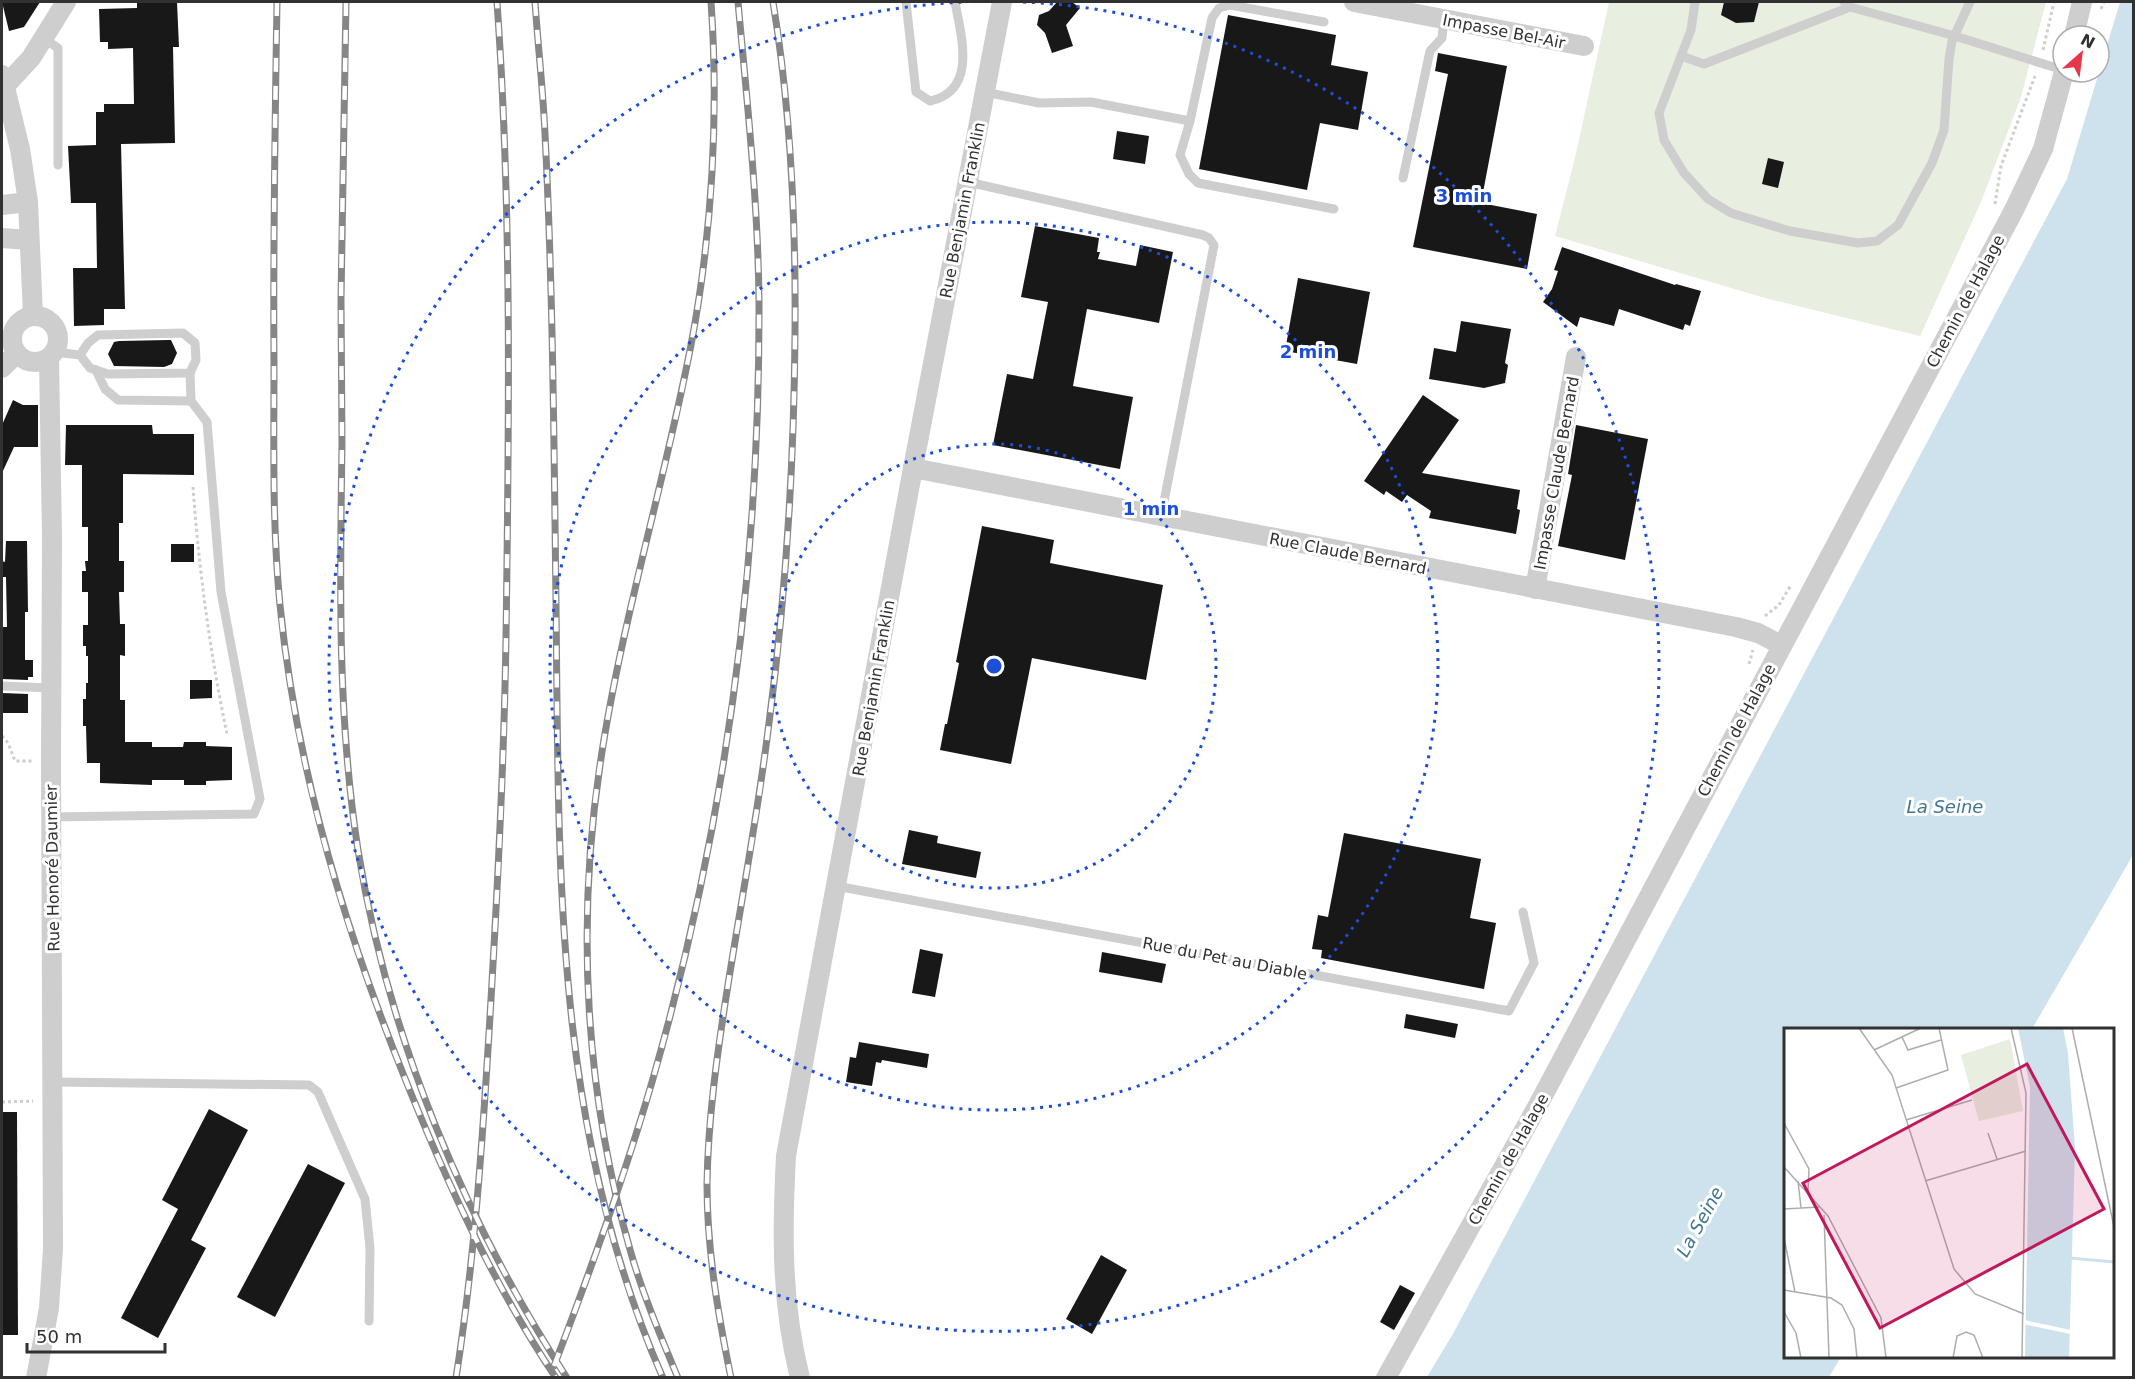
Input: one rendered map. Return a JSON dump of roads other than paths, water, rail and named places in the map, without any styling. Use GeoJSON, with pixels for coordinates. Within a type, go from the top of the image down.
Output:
{"type":"FeatureCollection","features":[{"type":"Feature","properties":{"kind":"street"},"geometry":{"type":"LineString","coordinates":[[33,315],[28,202],[20,148],[3,80],[31,58],[66,2]]}},
{"type":"Feature","properties":{"kind":"street","name":"Rue Benjamin Franklin"},"geometry":{"type":"LineString","coordinates":[[800,1377],[792,1347],[782,1235],[786,1156],[1002,2]]}},
{"type":"Feature","properties":{"kind":"street","name":"Impasse Bel-Air"},"geometry":{"type":"LineString","coordinates":[[1353,2],[1584,46]]}},
{"type":"Feature","properties":{"kind":"street"},"geometry":{"type":"LineString","coordinates":[[2077,24],[2082,2]]}},
{"type":"Feature","properties":{"kind":"street","name":"Chemin de Halage"},"geometry":{"type":"LineString","coordinates":[[1386,1377],[1537,1107],[2014,210],[2043,149],[2060,84]]}},
{"type":"Feature","properties":{"kind":"street"},"geometry":{"type":"LineString","coordinates":[[2,205],[28,202]]}},
{"type":"Feature","properties":{"kind":"street"},"geometry":{"type":"LineString","coordinates":[[2,238],[29,240]]}},
{"type":"Feature","properties":{"kind":"street"},"geometry":{"type":"LineString","coordinates":[[33,315],[53,325],[58,338],[52,355],[43,361],[28,362],[16,354],[11,340],[12,333],[20,321],[33,315]]}},
{"type":"Feature","properties":{"kind":"street"},"geometry":{"type":"LineString","coordinates":[[2,368],[16,354]]}},
{"type":"Feature","properties":{"kind":"street","name":"Rue Honoré Daumier"},"geometry":{"type":"LineString","coordinates":[[36,1377],[49,1308],[53,1249],[52,355]]}},
{"type":"Feature","properties":{"kind":"street","name":"Impasse Claude Bernard"},"geometry":{"type":"LineString","coordinates":[[1535,589],[1576,357]]}},
{"type":"Feature","properties":{"kind":"street","name":"Rue Claude Bernard"},"geometry":{"type":"LineString","coordinates":[[913,468],[1736,627],[1758,633],[1781,645]]}},
{"type":"Feature","properties":{"kind":"lane"},"geometry":{"type":"LineString","coordinates":[[906,2],[916,92],[930,101],[940,99],[950,92],[962,73],[964,57],[955,2]]}},
{"type":"Feature","properties":{"kind":"lane"},"geometry":{"type":"LineString","coordinates":[[1695,2],[1691,30],[1659,113],[1664,140],[1684,173],[1708,199],[1731,213],[1790,231],[1858,243],[1877,241],[1898,225],[1932,163],[1944,130],[1949,60],[1955,36],[1970,2]]}},
{"type":"Feature","properties":{"kind":"lane"},"geometry":{"type":"LineString","coordinates":[[1681,56],[1704,64],[1846,4],[2051,66]]}},
{"type":"Feature","properties":{"kind":"lane"},"geometry":{"type":"LineString","coordinates":[[1324,22],[1230,5],[1219,8],[1212,18],[1190,121],[1180,155],[1189,174],[1198,183],[1334,209]]}},
{"type":"Feature","properties":{"kind":"lane"},"geometry":{"type":"LineString","coordinates":[[1403,178],[1430,51],[1442,38],[1444,20]]}},
{"type":"Feature","properties":{"kind":"lane"},"geometry":{"type":"LineString","coordinates":[[43,38],[58,48],[58,165]]}},
{"type":"Feature","properties":{"kind":"lane"},"geometry":{"type":"LineString","coordinates":[[985,92],[1039,103],[1091,102],[1190,121]]}},
{"type":"Feature","properties":{"kind":"lane"},"geometry":{"type":"LineString","coordinates":[[968,182],[1203,235],[1209,238],[1214,245],[1161,517]]}},
{"type":"Feature","properties":{"kind":"lane"},"geometry":{"type":"LineString","coordinates":[[51,817],[254,814],[260,799],[221,592],[207,422],[191,401],[190,373],[196,360],[195,343],[183,333],[98,335],[88,343],[80,355]]}},
{"type":"Feature","properties":{"kind":"lane"},"geometry":{"type":"LineString","coordinates":[[52,355],[80,355]]}},
{"type":"Feature","properties":{"kind":"lane"},"geometry":{"type":"LineString","coordinates":[[80,355],[90,368],[108,374],[190,373]]}},
{"type":"Feature","properties":{"kind":"lane"},"geometry":{"type":"LineString","coordinates":[[96,370],[105,389],[118,400],[191,401]]}},
{"type":"Feature","properties":{"kind":"lane"},"geometry":{"type":"LineString","coordinates":[[2,686],[51,688]]}},
{"type":"Feature","properties":{"kind":"lane","name":"Rue du Pet au Diable"},"geometry":{"type":"LineString","coordinates":[[836,886],[1509,1011],[1534,963],[1523,912]]}},
{"type":"Feature","properties":{"kind":"lane"},"geometry":{"type":"LineString","coordinates":[[53,1091],[309,1085],[318,1092],[365,1199],[370,1248],[369,1322]]}},
{"type":"Feature","properties":{"kind":"water","name":"La Seine"},"geometry":{"type":"Polygon","coordinates":[[[2120,2],[2134,2],[2133,855],[2033,1028],[1784,1028],[1784,1358],[1840,1358],[1829,1377],[1427,1377],[1454,1332],[2067,179],[2095,84],[2111,84],[2111,32],[2120,2]]]}},
{"type":"Feature","properties":{"kind":"railway"},"geometry":{"type":"LineString","coordinates":[[277,2],[274,271],[277,575],[287,666],[310,786],[342,904],[404,1076],[454,1193],[491,1269],[556,1378]]}},
{"type":"Feature","properties":{"kind":"railway"},"geometry":{"type":"LineString","coordinates":[[346,2],[341,301],[341,647],[346,749],[358,850],[371,920],[389,989],[410,1058],[435,1125],[495,1255],[567,1378]]}},
{"type":"Feature","properties":{"kind":"railway"},"geometry":{"type":"LineString","coordinates":[[456,1378],[473,1249],[480,1162],[495,934],[504,737],[508,320],[505,161],[497,2]]}},
{"type":"Feature","properties":{"kind":"railway"},"geometry":{"type":"LineString","coordinates":[[535,2],[544,118],[550,251],[559,801],[562,899],[569,996],[582,1093],[600,1189],[627,1284],[663,1378]]}},
{"type":"Feature","properties":{"kind":"railway"},"geometry":{"type":"LineString","coordinates":[[678,1378],[631,1253],[615,1193],[603,1133],[589,1010],[588,887],[600,765],[609,712],[691,345],[704,261],[714,131],[711,2]]}},
{"type":"Feature","properties":{"kind":"railway"},"geometry":{"type":"LineString","coordinates":[[554,1366],[630,1154],[678,987],[700,890],[733,696],[745,597],[753,499],[758,400],[759,301],[754,189],[738,2]]}},
{"type":"Feature","properties":{"kind":"railway"},"geometry":{"type":"LineString","coordinates":[[731,1378],[711,1258],[707,1209],[709,1135],[720,1039],[760,790],[775,675],[788,529],[793,431],[795,293],[793,209],[784,84],[773,2]]}}]}
